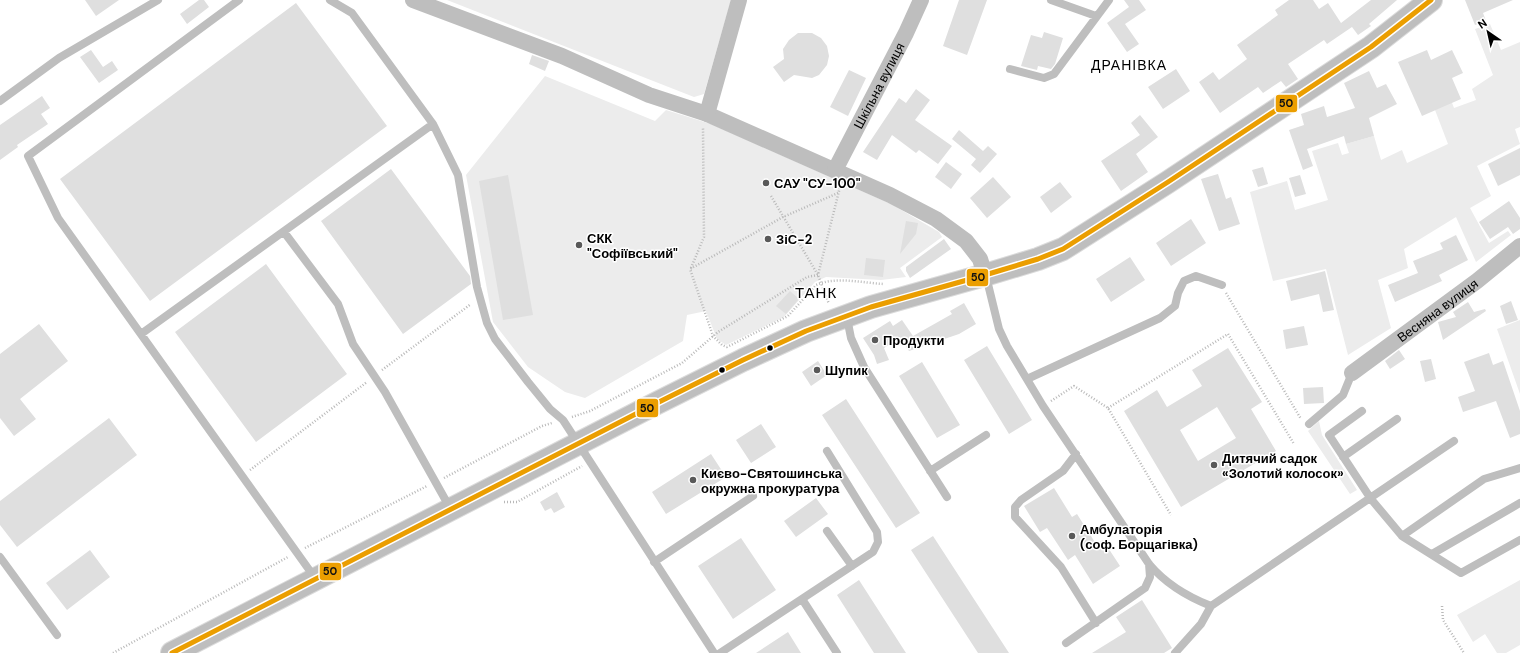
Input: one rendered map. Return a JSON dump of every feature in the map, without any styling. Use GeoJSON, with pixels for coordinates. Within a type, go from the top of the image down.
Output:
{"type":"FeatureCollection","features":[{"type":"Feature","properties":{"kind":"main road"},"geometry":{"type":"LineString","coordinates":[[172,653],[315,578],[743,360],[840,317],[1038,259],[1083,238],[1371,47],[1431,0]]}},
{"type":"Feature","properties":{"kind":"street"},"geometry":{"type":"LineString","coordinates":[[412,0],[562,56],[649,95],[707,114],[890,195],[952,229],[974,249],[986,275]]}},
{"type":"Feature","properties":{"kind":"street"},"geometry":{"type":"LineString","coordinates":[[707,114],[739,0]]}},
{"type":"Feature","properties":{"kind":"street","name":"Шкільна вулиця"},"geometry":{"type":"LineString","coordinates":[[839,172],[921,0]]}},
{"type":"Feature","properties":{"kind":"street","name":"Весняна вулиця"},"geometry":{"type":"LineString","coordinates":[[1352,373],[1476,281],[1520,246]]}},
{"type":"Feature","properties":{"kind":"lane"},"geometry":{"type":"LineString","coordinates":[[0,102],[59,58],[158,0]]}},
{"type":"Feature","properties":{"kind":"lane"},"geometry":{"type":"LineString","coordinates":[[239,0],[28,156],[58,218],[298,552],[315,578]]}},
{"type":"Feature","properties":{"kind":"lane"},"geometry":{"type":"LineString","coordinates":[[330,0],[352,13],[433,124],[458,175],[479,298],[482,311],[495,339],[550,409],[563,420],[714,653]]}},
{"type":"Feature","properties":{"kind":"lane"},"geometry":{"type":"LineString","coordinates":[[1051,0],[1096,16]]}},
{"type":"Feature","properties":{"kind":"lane"},"geometry":{"type":"LineString","coordinates":[[1010,69],[1044,78],[1054,74],[1109,0]]}},
{"type":"Feature","properties":{"kind":"lane"},"geometry":{"type":"LineString","coordinates":[[142,334],[433,124]]}},
{"type":"Feature","properties":{"kind":"lane"},"geometry":{"type":"LineString","coordinates":[[284,232],[338,304],[353,344],[375,376],[451,509]]}},
{"type":"Feature","properties":{"kind":"lane"},"geometry":{"type":"LineString","coordinates":[[986,275],[999,329],[1027,379],[1043,406],[1149,564],[1158,574],[1194,599],[1211,606]]}},
{"type":"Feature","properties":{"kind":"lane"},"geometry":{"type":"LineString","coordinates":[[1027,379],[1160,318],[1175,306],[1178,293],[1184,281],[1196,276],[1222,285]]}},
{"type":"Feature","properties":{"kind":"lane"},"geometry":{"type":"LineString","coordinates":[[840,317],[852,338],[864,367],[947,497]]}},
{"type":"Feature","properties":{"kind":"lane"},"geometry":{"type":"LineString","coordinates":[[1309,424],[1343,395],[1352,373]]}},
{"type":"Feature","properties":{"kind":"lane"},"geometry":{"type":"LineString","coordinates":[[1362,411],[1328,435],[1371,499],[1402,536],[1461,573],[1520,540]]}},
{"type":"Feature","properties":{"kind":"lane"},"geometry":{"type":"LineString","coordinates":[[1343,457],[1397,419]]}},
{"type":"Feature","properties":{"kind":"lane"},"geometry":{"type":"LineString","coordinates":[[930,471],[986,435]]}},
{"type":"Feature","properties":{"kind":"lane"},"geometry":{"type":"LineString","coordinates":[[1175,653],[1201,624],[1211,606],[1371,499],[1454,441]]}},
{"type":"Feature","properties":{"kind":"lane"},"geometry":{"type":"LineString","coordinates":[[720,653],[873,552],[878,542],[877,532],[826,451]]}},
{"type":"Feature","properties":{"kind":"lane"},"geometry":{"type":"LineString","coordinates":[[1076,454],[1063,471],[1021,500],[1015,506],[1015,517],[1061,567],[1096,623]]}},
{"type":"Feature","properties":{"kind":"lane"},"geometry":{"type":"LineString","coordinates":[[1402,536],[1484,479],[1520,468]]}},
{"type":"Feature","properties":{"kind":"lane"},"geometry":{"type":"LineString","coordinates":[[654,562],[753,496]]}},
{"type":"Feature","properties":{"kind":"lane"},"geometry":{"type":"LineString","coordinates":[[1432,554],[1520,503]]}},
{"type":"Feature","properties":{"kind":"lane"},"geometry":{"type":"LineString","coordinates":[[827,531],[852,566]]}},
{"type":"Feature","properties":{"kind":"lane"},"geometry":{"type":"LineString","coordinates":[[0,557],[57,635]]}},
{"type":"Feature","properties":{"kind":"lane"},"geometry":{"type":"LineString","coordinates":[[1066,643],[1146,588],[1150,577],[1149,564]]}},
{"type":"Feature","properties":{"kind":"lane"},"geometry":{"type":"LineString","coordinates":[[802,599],[837,653]]}},
{"type":"Feature","properties":{"kind":"path"},"geometry":{"type":"LineString","coordinates":[[707,114],[702,131],[704,237],[690,269],[713,336],[722,345],[726,346],[784,318],[816,285],[821,282],[830,280],[888,285]]}},
{"type":"Feature","properties":{"kind":"path"},"geometry":{"type":"LineString","coordinates":[[818,275],[838,193],[839,172]]}},
{"type":"Feature","properties":{"kind":"path"},"geometry":{"type":"LineString","coordinates":[[690,269],[783,217],[838,193]]}},
{"type":"Feature","properties":{"kind":"path"},"geometry":{"type":"LineString","coordinates":[[770,196],[818,275],[840,317]]}},
{"type":"Feature","properties":{"kind":"path"},"geometry":{"type":"LineString","coordinates":[[113,653],[298,552],[542,426],[590,411],[682,363],[713,336],[807,277],[818,275]]}},
{"type":"Feature","properties":{"kind":"path"},"geometry":{"type":"LineString","coordinates":[[1222,285],[1302,420],[1309,424]]}},
{"type":"Feature","properties":{"kind":"path"},"geometry":{"type":"LineString","coordinates":[[243,475],[479,298]]}},
{"type":"Feature","properties":{"kind":"path"},"geometry":{"type":"LineString","coordinates":[[1108,408],[1228,334],[1294,444]]}},
{"type":"Feature","properties":{"kind":"path"},"geometry":{"type":"LineString","coordinates":[[1043,406],[1074,386],[1108,408],[1171,515]]}},
{"type":"Feature","properties":{"kind":"path"},"geometry":{"type":"LineString","coordinates":[[1442,606],[1443,620],[1464,653]]}},
{"type":"Feature","properties":{"kind":"shaded area"},"geometry":{"type":"Polygon","coordinates":[[[447,0],[731,0],[704,94],[694,97],[447,0]]]}},
{"type":"Feature","properties":{"kind":"shaded area"},"geometry":{"type":"Polygon","coordinates":[[[1490,24],[1501,50],[1520,42],[1520,127],[1515,129],[1520,144],[1477,166],[1491,196],[1470,208],[1489,243],[1508,231],[1511,235],[1476,262],[1456,217],[1404,249],[1408,268],[1378,280],[1391,328],[1348,355],[1326,269],[1273,281],[1250,192],[1287,181],[1295,210],[1328,200],[1312,151],[1338,143],[1342,155],[1349,153],[1346,144],[1374,136],[1381,160],[1402,150],[1407,163],[1448,144],[1435,110],[1444,82],[1454,108],[1476,100],[1472,89],[1493,75],[1475,29],[1490,24]]]}},
{"type":"Feature","properties":{"kind":"shaded area","name":"СКК \"Софіївський\""},"geometry":{"type":"Polygon","coordinates":[[[545,76],[655,121],[666,110],[711,124],[891,204],[939,232],[942,237],[900,268],[906,277],[881,280],[826,277],[815,282],[784,317],[726,345],[717,339],[706,311],[687,315],[683,341],[585,398],[565,392],[528,367],[493,322],[466,175],[545,76]]]}},
{"type":"Feature","properties":{"kind":"shaded area"},"geometry":{"type":"Polygon","coordinates":[[[1520,320],[1520,394],[1497,329],[1520,320]]]}},
{"type":"Feature","properties":{"kind":"shaded area"},"geometry":{"type":"Polygon","coordinates":[[[1319,421],[1322,435],[1357,490],[1350,494],[1308,431],[1319,421]]]}},
{"type":"Feature","properties":{"kind":"shaded area"},"geometry":{"type":"Polygon","coordinates":[[[1520,580],[1520,645],[1506,653],[1497,653],[1485,634],[1473,642],[1457,615],[1520,580]]]}},
{"type":"Feature","properties":{"kind":"building"},"geometry":{"type":"Polygon","coordinates":[[[85,0],[119,0],[96,16],[85,0]]]}},
{"type":"Feature","properties":{"kind":"building"},"geometry":{"type":"Polygon","coordinates":[[[199,0],[204,0],[209,7],[187,24],[180,14],[199,0]]]}},
{"type":"Feature","properties":{"kind":"building"},"geometry":{"type":"Polygon","coordinates":[[[959,0],[987,0],[967,55],[943,46],[959,0]]]}},
{"type":"Feature","properties":{"kind":"building"},"geometry":{"type":"Polygon","coordinates":[[[1124,0],[1139,0],[1146,10],[1125,24],[1139,44],[1127,52],[1107,23],[1129,7],[1124,0]]]}},
{"type":"Feature","properties":{"kind":"building"},"geometry":{"type":"Polygon","coordinates":[[[1289,0],[1313,0],[1319,9],[1328,3],[1341,23],[1371,0],[1397,0],[1369,24],[1371,26],[1358,35],[1352,27],[1327,44],[1324,40],[1288,64],[1298,79],[1286,87],[1281,81],[1263,93],[1258,87],[1220,113],[1199,82],[1213,72],[1219,80],[1247,59],[1237,45],[1278,15],[1275,10],[1289,0]]]}},
{"type":"Feature","properties":{"kind":"building"},"geometry":{"type":"Polygon","coordinates":[[[1465,0],[1513,0],[1483,13],[1486,21],[1475,25],[1465,0]]]}},
{"type":"Feature","properties":{"kind":"building"},"geometry":{"type":"Polygon","coordinates":[[[296,3],[387,126],[150,301],[60,179],[296,3]]]}},
{"type":"Feature","properties":{"kind":"building"},"geometry":{"type":"Polygon","coordinates":[[[1044,32],[1063,38],[1055,64],[1051,69],[1038,66],[1037,70],[1021,66],[1031,35],[1042,38],[1044,32]]]}},
{"type":"Feature","properties":{"kind":"building"},"geometry":{"type":"Polygon","coordinates":[[[798,33],[812,33],[821,38],[827,46],[829,56],[827,65],[819,75],[812,78],[794,75],[784,82],[773,67],[784,59],[783,49],[789,40],[798,33]]]}},
{"type":"Feature","properties":{"kind":"building"},"geometry":{"type":"Polygon","coordinates":[[[91,50],[103,67],[112,61],[118,70],[99,83],[80,57],[91,50]]]}},
{"type":"Feature","properties":{"kind":"building"},"geometry":{"type":"Polygon","coordinates":[[[1427,50],[1431,60],[1452,50],[1463,73],[1452,78],[1461,99],[1422,116],[1398,62],[1427,50]]]}},
{"type":"Feature","properties":{"kind":"building"},"geometry":{"type":"Polygon","coordinates":[[[532,55],[549,61],[545,71],[529,64],[532,55]]]}},
{"type":"Feature","properties":{"kind":"building"},"geometry":{"type":"Polygon","coordinates":[[[1176,69],[1190,91],[1163,109],[1148,87],[1176,69]]]}},
{"type":"Feature","properties":{"kind":"building"},"geometry":{"type":"Polygon","coordinates":[[[849,70],[866,78],[848,116],[830,107],[849,70]]]}},
{"type":"Feature","properties":{"kind":"building"},"geometry":{"type":"Polygon","coordinates":[[[1369,71],[1377,88],[1386,84],[1397,104],[1369,118],[1374,136],[1346,144],[1344,136],[1307,149],[1313,166],[1303,170],[1289,130],[1304,125],[1301,114],[1324,106],[1327,117],[1355,108],[1344,83],[1369,71]]]}},
{"type":"Feature","properties":{"kind":"building"},"geometry":{"type":"Polygon","coordinates":[[[916,89],[930,100],[915,120],[952,146],[938,164],[919,150],[916,153],[892,135],[877,160],[863,152],[899,98],[906,103],[916,89]]]}},
{"type":"Feature","properties":{"kind":"building"},"geometry":{"type":"Polygon","coordinates":[[[42,96],[50,108],[41,114],[48,124],[17,145],[18,147],[0,160],[0,125],[42,96]]]}},
{"type":"Feature","properties":{"kind":"building"},"geometry":{"type":"Polygon","coordinates":[[[1140,115],[1158,137],[1136,154],[1148,172],[1121,191],[1101,161],[1140,135],[1131,123],[1140,115]]]}},
{"type":"Feature","properties":{"kind":"building"},"geometry":{"type":"Polygon","coordinates":[[[959,130],[983,151],[988,146],[997,154],[980,173],[971,165],[976,159],[952,139],[959,130]]]}},
{"type":"Feature","properties":{"kind":"building"},"geometry":{"type":"Polygon","coordinates":[[[1520,148],[1520,175],[1498,186],[1488,164],[1520,148]]]}},
{"type":"Feature","properties":{"kind":"building"},"geometry":{"type":"Polygon","coordinates":[[[946,162],[962,174],[951,189],[935,177],[946,162]]]}},
{"type":"Feature","properties":{"kind":"building"},"geometry":{"type":"Polygon","coordinates":[[[1263,167],[1268,184],[1258,187],[1252,170],[1263,167]]]}},
{"type":"Feature","properties":{"kind":"building"},"geometry":{"type":"Polygon","coordinates":[[[391,169],[470,276],[471,284],[403,334],[321,221],[391,169]]]}},
{"type":"Feature","properties":{"kind":"building"},"geometry":{"type":"Polygon","coordinates":[[[1218,174],[1226,199],[1231,197],[1240,224],[1219,231],[1201,179],[1218,174]]]}},
{"type":"Feature","properties":{"kind":"building"},"geometry":{"type":"Polygon","coordinates":[[[508,175],[533,315],[503,320],[479,181],[508,175]]]}},
{"type":"Feature","properties":{"kind":"building"},"geometry":{"type":"Polygon","coordinates":[[[1300,175],[1306,194],[1295,197],[1289,178],[1300,175]]]}},
{"type":"Feature","properties":{"kind":"building"},"geometry":{"type":"Polygon","coordinates":[[[993,177],[1011,197],[987,218],[970,198],[993,177]]]}},
{"type":"Feature","properties":{"kind":"building"},"geometry":{"type":"Polygon","coordinates":[[[1060,182],[1072,197],[1051,213],[1040,197],[1060,182]]]}},
{"type":"Feature","properties":{"kind":"building"},"geometry":{"type":"Polygon","coordinates":[[[1509,201],[1520,218],[1520,229],[1513,234],[1508,227],[1490,239],[1479,222],[1509,201]]]}},
{"type":"Feature","properties":{"kind":"building"},"geometry":{"type":"Polygon","coordinates":[[[1191,219],[1206,243],[1171,266],[1156,243],[1191,219]]]}},
{"type":"Feature","properties":{"kind":"building"},"geometry":{"type":"Polygon","coordinates":[[[906,221],[918,223],[916,234],[900,254],[906,221]]]}},
{"type":"Feature","properties":{"kind":"building"},"geometry":{"type":"Polygon","coordinates":[[[1456,235],[1468,260],[1439,275],[1442,281],[1395,302],[1388,285],[1418,273],[1413,261],[1443,249],[1440,243],[1456,235]]]}},
{"type":"Feature","properties":{"kind":"building"},"geometry":{"type":"Polygon","coordinates":[[[944,239],[951,249],[910,278],[906,271],[906,267],[944,239]]]}},
{"type":"Feature","properties":{"kind":"building"},"geometry":{"type":"Polygon","coordinates":[[[1130,257],[1145,280],[1111,302],[1096,279],[1130,257]]]}},
{"type":"Feature","properties":{"kind":"building"},"geometry":{"type":"Polygon","coordinates":[[[866,258],[885,260],[883,277],[864,275],[866,258]]]}},
{"type":"Feature","properties":{"kind":"building"},"geometry":{"type":"Polygon","coordinates":[[[266,264],[347,374],[256,442],[175,332],[266,264]]]}},
{"type":"Feature","properties":{"kind":"building"},"geometry":{"type":"Polygon","coordinates":[[[1325,271],[1334,310],[1323,312],[1319,294],[1291,301],[1286,281],[1325,271]]]}},
{"type":"Feature","properties":{"kind":"building"},"geometry":{"type":"Polygon","coordinates":[[[790,291],[799,299],[786,314],[776,306],[790,291]]]}},
{"type":"Feature","properties":{"kind":"building"},"geometry":{"type":"Polygon","coordinates":[[[1511,301],[1518,320],[1506,324],[1500,306],[1511,301]]]}},
{"type":"Feature","properties":{"kind":"building"},"geometry":{"type":"Polygon","coordinates":[[[1468,302],[1474,312],[1485,309],[1486,311],[1443,340],[1438,322],[1456,317],[1453,312],[1468,302]]]}},
{"type":"Feature","properties":{"kind":"building"},"geometry":{"type":"Polygon","coordinates":[[[964,303],[976,324],[959,334],[909,351],[900,337],[884,348],[889,360],[877,364],[874,355],[863,338],[890,321],[893,326],[902,320],[913,336],[952,314],[950,311],[964,303]]]}},
{"type":"Feature","properties":{"kind":"building"},"geometry":{"type":"Polygon","coordinates":[[[39,324],[68,361],[20,399],[36,419],[14,436],[0,418],[0,354],[39,324]]]}},
{"type":"Feature","properties":{"kind":"building"},"geometry":{"type":"Polygon","coordinates":[[[1304,326],[1308,345],[1286,349],[1283,330],[1304,326]]]}},
{"type":"Feature","properties":{"kind":"building"},"geometry":{"type":"Polygon","coordinates":[[[987,346],[1032,420],[1009,434],[964,360],[987,346]]]}},
{"type":"Feature","properties":{"kind":"building"},"geometry":{"type":"Polygon","coordinates":[[[1228,348],[1262,402],[1251,409],[1276,451],[1181,507],[1124,411],[1157,390],[1167,407],[1202,386],[1192,370],[1228,348]],[[1217,407],[1180,430],[1198,461],[1236,438],[1217,407]]]}},
{"type":"Feature","properties":{"kind":"building"},"geometry":{"type":"Polygon","coordinates":[[[1399,350],[1405,359],[1390,369],[1385,361],[1399,350]]]}},
{"type":"Feature","properties":{"kind":"building"},"geometry":{"type":"Polygon","coordinates":[[[1489,353],[1493,365],[1503,361],[1520,411],[1520,434],[1510,438],[1496,401],[1463,412],[1458,397],[1475,391],[1464,362],[1489,353]]]}},
{"type":"Feature","properties":{"kind":"building"},"geometry":{"type":"Polygon","coordinates":[[[1431,359],[1436,379],[1425,382],[1420,361],[1431,359]]]}},
{"type":"Feature","properties":{"kind":"building"},"geometry":{"type":"Polygon","coordinates":[[[818,361],[827,375],[811,386],[802,372],[818,361]]]}},
{"type":"Feature","properties":{"kind":"building"},"geometry":{"type":"Polygon","coordinates":[[[922,362],[960,425],[937,438],[899,376],[922,362]]]}},
{"type":"Feature","properties":{"kind":"building"},"geometry":{"type":"Polygon","coordinates":[[[1323,387],[1324,403],[1304,404],[1303,388],[1323,387]]]}},
{"type":"Feature","properties":{"kind":"building"},"geometry":{"type":"Polygon","coordinates":[[[846,399],[920,513],[896,528],[822,415],[846,399]]]}},
{"type":"Feature","properties":{"kind":"building"},"geometry":{"type":"Polygon","coordinates":[[[109,418],[137,455],[17,547],[0,525],[0,501],[109,418]]]}},
{"type":"Feature","properties":{"kind":"building"},"geometry":{"type":"Polygon","coordinates":[[[761,424],[776,447],[751,463],[736,440],[761,424]]]}},
{"type":"Feature","properties":{"kind":"building"},"geometry":{"type":"Polygon","coordinates":[[[711,454],[726,477],[666,514],[652,492],[711,454]]]}},
{"type":"Feature","properties":{"kind":"building","name":"Амбулаторія (соф. Борщагівка)"},"geometry":{"type":"Polygon","coordinates":[[[1054,488],[1072,517],[1077,514],[1096,544],[1103,540],[1120,566],[1093,584],[1075,555],[1068,560],[1047,528],[1040,532],[1024,506],[1054,488]]]}},
{"type":"Feature","properties":{"kind":"building"},"geometry":{"type":"Polygon","coordinates":[[[557,492],[565,507],[554,513],[551,508],[545,511],[540,502],[557,492]]]}},
{"type":"Feature","properties":{"kind":"building"},"geometry":{"type":"Polygon","coordinates":[[[816,498],[828,514],[796,537],[784,521],[816,498]]]}},
{"type":"Feature","properties":{"kind":"building"},"geometry":{"type":"Polygon","coordinates":[[[933,536],[1009,653],[978,653],[911,550],[933,536]]]}},
{"type":"Feature","properties":{"kind":"building"},"geometry":{"type":"Polygon","coordinates":[[[741,538],[776,590],[733,619],[698,566],[741,538]]]}},
{"type":"Feature","properties":{"kind":"building"},"geometry":{"type":"Polygon","coordinates":[[[90,550],[110,577],[67,610],[46,583],[90,550]]]}},
{"type":"Feature","properties":{"kind":"building"},"geometry":{"type":"Polygon","coordinates":[[[859,580],[906,653],[874,653],[837,595],[859,580]]]}},
{"type":"Feature","properties":{"kind":"building"},"geometry":{"type":"Polygon","coordinates":[[[1142,600],[1172,648],[1164,653],[1092,653],[1126,632],[1116,617],[1142,600]]]}},
{"type":"Feature","properties":{"kind":"building"},"geometry":{"type":"Polygon","coordinates":[[[788,632],[801,653],[756,653],[788,632]]]}},
{"type":"Feature","properties":{"kind":"transit line","name":"50"},"geometry":{"type":"LineString","coordinates":[[172,653],[657,403],[743,360],[806,331],[871,307],[1038,259],[1063,249],[1168,182],[1371,47],[1431,0]]}},
{"type":"Feature","properties":{"kind":"place","name":"САУ \"СУ-100\""},"geometry":{"type":"Point","coordinates":[766,183]}},
{"type":"Feature","properties":{"kind":"place","name":"ЗіС-2"},"geometry":{"type":"Point","coordinates":[768,239]}},
{"type":"Feature","properties":{"kind":"place","name":"СКК \"Софіївський\""},"geometry":{"type":"Point","coordinates":[579,245]}},
{"type":"Feature","properties":{"kind":"place","name":"Продукти"},"geometry":{"type":"Point","coordinates":[875,340]}},
{"type":"Feature","properties":{"kind":"place","name":"Шупик"},"geometry":{"type":"Point","coordinates":[817,370]}},
{"type":"Feature","properties":{"kind":"place","name":"Дитячий садок «Золотий колосок»"},"geometry":{"type":"Point","coordinates":[1214,465]}},
{"type":"Feature","properties":{"kind":"place","name":"Києво-Святошинська окружна прокуратура"},"geometry":{"type":"Point","coordinates":[693,480]}},
{"type":"Feature","properties":{"kind":"place","name":"Амбулаторія (соф. Борщагівка)"},"geometry":{"type":"Point","coordinates":[1072,536]}},
{"type":"Feature","properties":{"kind":"district","name":"ДРАНІВКА"},"geometry":{"type":"Point","coordinates":[1129,65]}},
{"type":"Feature","properties":{"kind":"district","name":"ТАНК"},"geometry":{"type":"Point","coordinates":[816,293]}}]}
